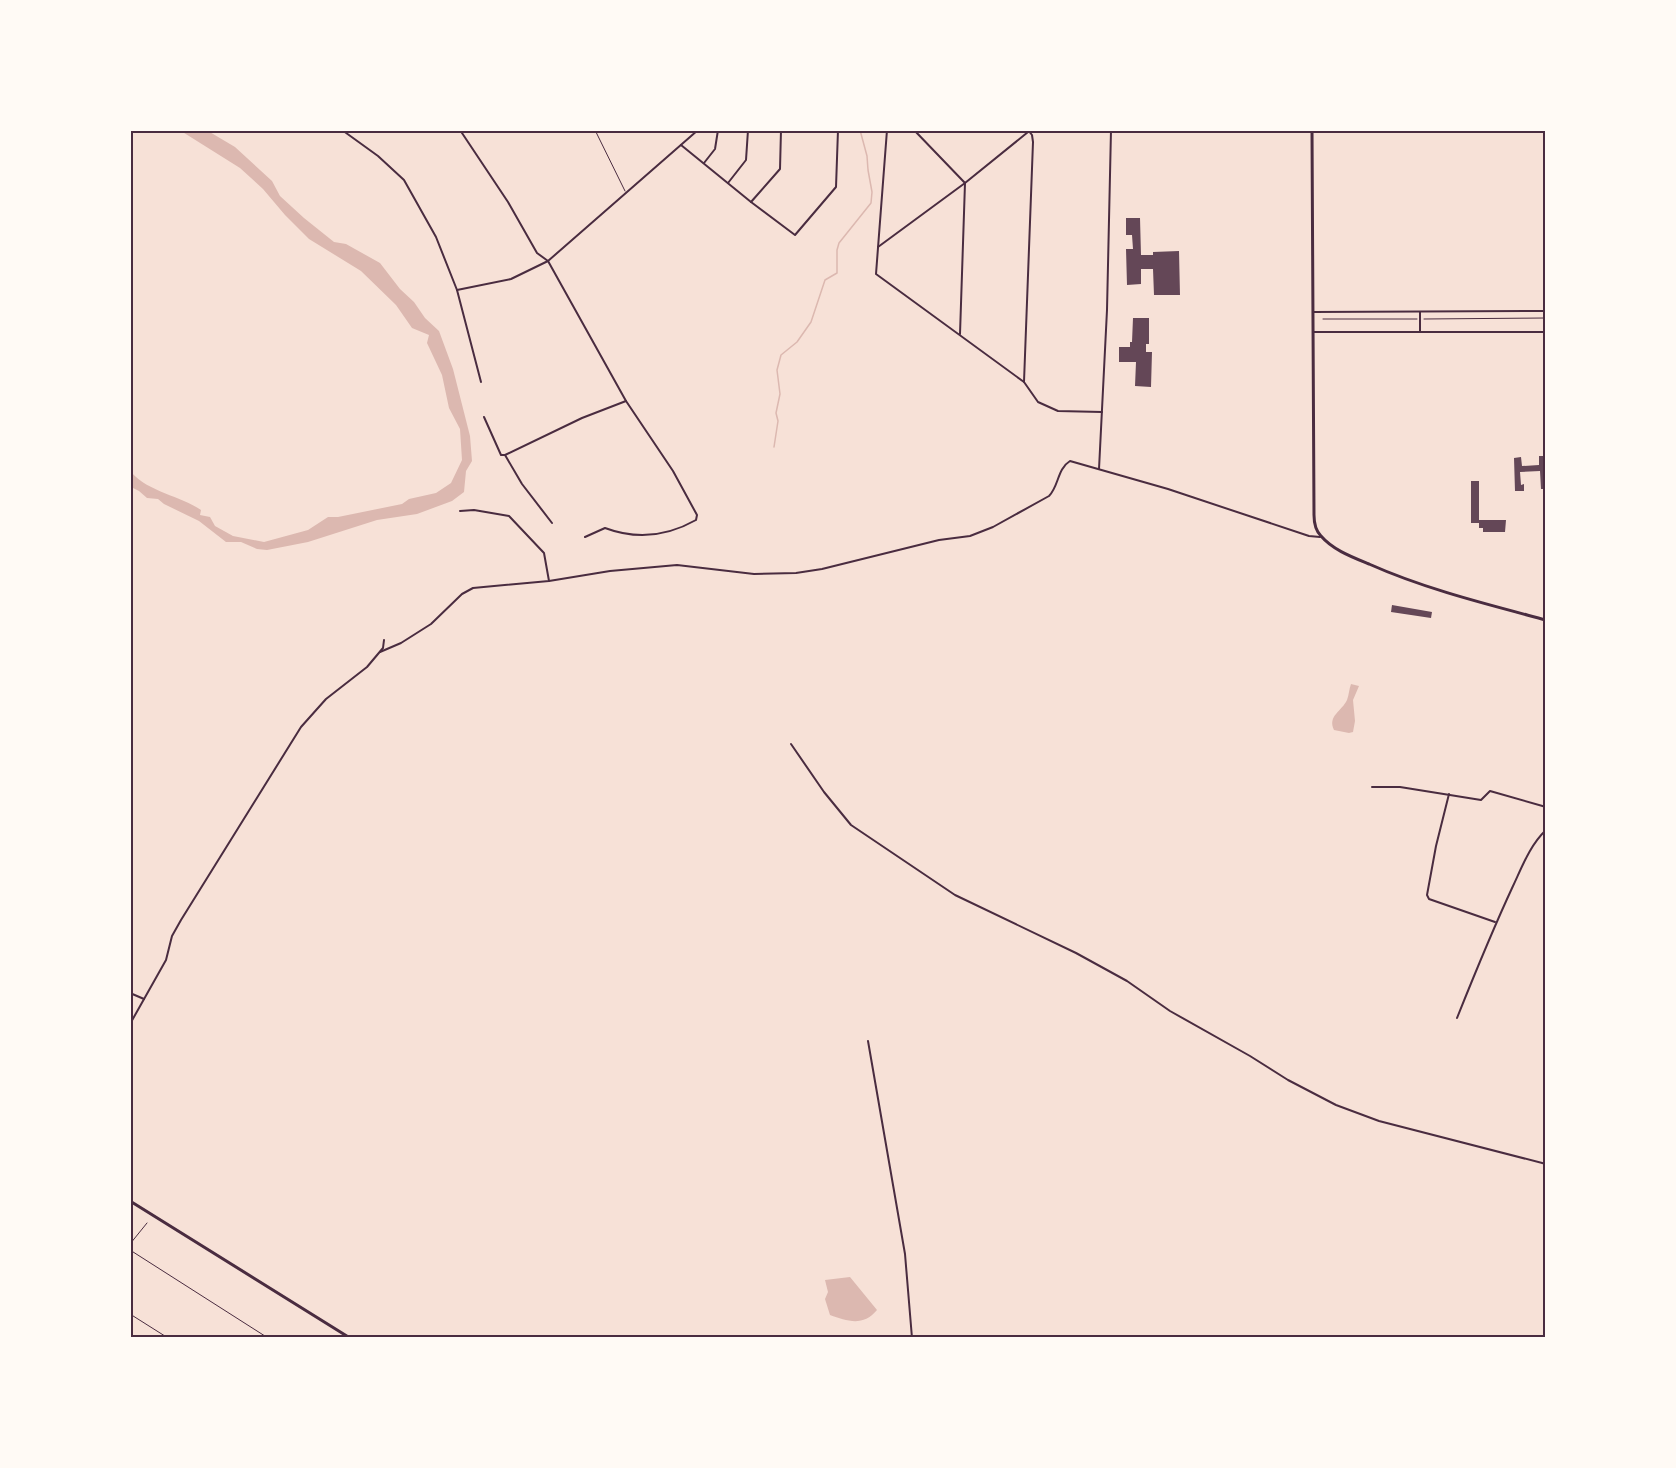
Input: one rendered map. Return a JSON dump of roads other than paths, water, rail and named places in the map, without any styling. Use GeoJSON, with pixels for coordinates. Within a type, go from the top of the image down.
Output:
{"type":"FeatureCollection","features":[{"type":"Feature","properties":{"kind":"main road"},"geometry":{"type":"LineString","coordinates":[[1312,130],[1314,523],[1321,537],[1347,555],[1414,583],[1545,620]]}},
{"type":"Feature","properties":{"kind":"main road"},"geometry":{"type":"LineString","coordinates":[[130,1201],[350,1338]]}},
{"type":"Feature","properties":{"kind":"street"},"geometry":{"type":"LineString","coordinates":[[342,130],[378,156],[404,180],[436,237],[457,290],[481,382]]}},
{"type":"Feature","properties":{"kind":"street"},"geometry":{"type":"LineString","coordinates":[[460,130],[508,202],[537,253],[548,261],[626,401],[674,471],[697,515],[696,520],[680,528],[659,534],[633,536],[605,528],[585,537]]}},
{"type":"Feature","properties":{"kind":"street"},"geometry":{"type":"LineString","coordinates":[[457,290],[511,279],[548,261],[698,130]]}},
{"type":"Feature","properties":{"kind":"street"},"geometry":{"type":"LineString","coordinates":[[704,163],[715,149],[718,130]]}},
{"type":"Feature","properties":{"kind":"street"},"geometry":{"type":"LineString","coordinates":[[728,183],[746,160],[748,130]]}},
{"type":"Feature","properties":{"kind":"street"},"geometry":{"type":"LineString","coordinates":[[751,202],[780,170],[781,130]]}},
{"type":"Feature","properties":{"kind":"street"},"geometry":{"type":"LineString","coordinates":[[681,145],[795,236],[836,187],[838,130]]}},
{"type":"Feature","properties":{"kind":"street"},"geometry":{"type":"LineString","coordinates":[[887,130],[876,274],[1024,382],[1038,402],[1058,411],[1102,412]]}},
{"type":"Feature","properties":{"kind":"street"},"geometry":{"type":"LineString","coordinates":[[914,130],[965,183],[960,336]]}},
{"type":"Feature","properties":{"kind":"street"},"geometry":{"type":"LineString","coordinates":[[1099,468],[1111,130]]}},
{"type":"Feature","properties":{"kind":"street"},"geometry":{"type":"LineString","coordinates":[[878,246],[965,183],[1029,131],[1033,142],[1024,382]]}},
{"type":"Feature","properties":{"kind":"street"},"geometry":{"type":"LineString","coordinates":[[1313,312],[1545,311]]}},
{"type":"Feature","properties":{"kind":"street"},"geometry":{"type":"LineString","coordinates":[[1420,312],[1420,332]]}},
{"type":"Feature","properties":{"kind":"street"},"geometry":{"type":"LineString","coordinates":[[1313,332],[1545,332]]}},
{"type":"Feature","properties":{"kind":"street"},"geometry":{"type":"LineString","coordinates":[[505,455],[582,418],[626,401]]}},
{"type":"Feature","properties":{"kind":"street"},"geometry":{"type":"LineString","coordinates":[[484,417],[501,455],[505,455],[522,484],[552,523]]}},
{"type":"Feature","properties":{"kind":"street"},"geometry":{"type":"LineString","coordinates":[[380,652],[402,643],[430,624],[462,594],[473,588],[680,565],[754,574],[796,573],[982,532],[1049,496],[1056,489],[1062,468],[1070,461],[1168,489],[1300,533],[1321,537]]}},
{"type":"Feature","properties":{"kind":"street"},"geometry":{"type":"LineString","coordinates":[[460,511],[474,510],[508,516],[544,553],[549,581]]}},
{"type":"Feature","properties":{"kind":"street"},"geometry":{"type":"LineString","coordinates":[[130,1024],[166,960],[172,936],[181,920],[301,728],[326,699],[367,667],[380,652],[384,640]]}},
{"type":"Feature","properties":{"kind":"street"},"geometry":{"type":"LineString","coordinates":[[791,744],[824,792],[851,825],[955,895],[1076,953],[1127,981],[1170,1011],[1296,1085],[1336,1105],[1379,1121],[1545,1164]]}},
{"type":"Feature","properties":{"kind":"street"},"geometry":{"type":"LineString","coordinates":[[1372,787],[1400,787],[1481,800],[1490,791],[1545,807]]}},
{"type":"Feature","properties":{"kind":"street"},"geometry":{"type":"LineString","coordinates":[[1449,794],[1427,896],[1429,899],[1496,922]]}},
{"type":"Feature","properties":{"kind":"street"},"geometry":{"type":"LineString","coordinates":[[1457,1018],[1496,922],[1525,860],[1538,837],[1545,831]]}},
{"type":"Feature","properties":{"kind":"street"},"geometry":{"type":"LineString","coordinates":[[130,993],[144,999]]}},
{"type":"Feature","properties":{"kind":"street"},"geometry":{"type":"LineString","coordinates":[[868,1041],[905,1254],[912,1338]]}},
{"type":"Feature","properties":{"kind":"lane"},"geometry":{"type":"LineString","coordinates":[[595,130],[626,193]]}},
{"type":"Feature","properties":{"kind":"lane"},"geometry":{"type":"LineString","coordinates":[[130,1244],[147,1223]]}},
{"type":"Feature","properties":{"kind":"lane"},"geometry":{"type":"LineString","coordinates":[[130,1250],[268,1338]]}},
{"type":"Feature","properties":{"kind":"lane"},"geometry":{"type":"LineString","coordinates":[[130,1314],[168,1338]]}},
{"type":"Feature","properties":{"kind":"waterway"},"geometry":{"type":"LineString","coordinates":[[774,447],[778,421],[776,413],[780,394],[777,370],[781,355],[797,342],[811,322],[825,280],[837,273],[839,243],[871,203],[872,192],[867,156],[860,130]]}}]}
